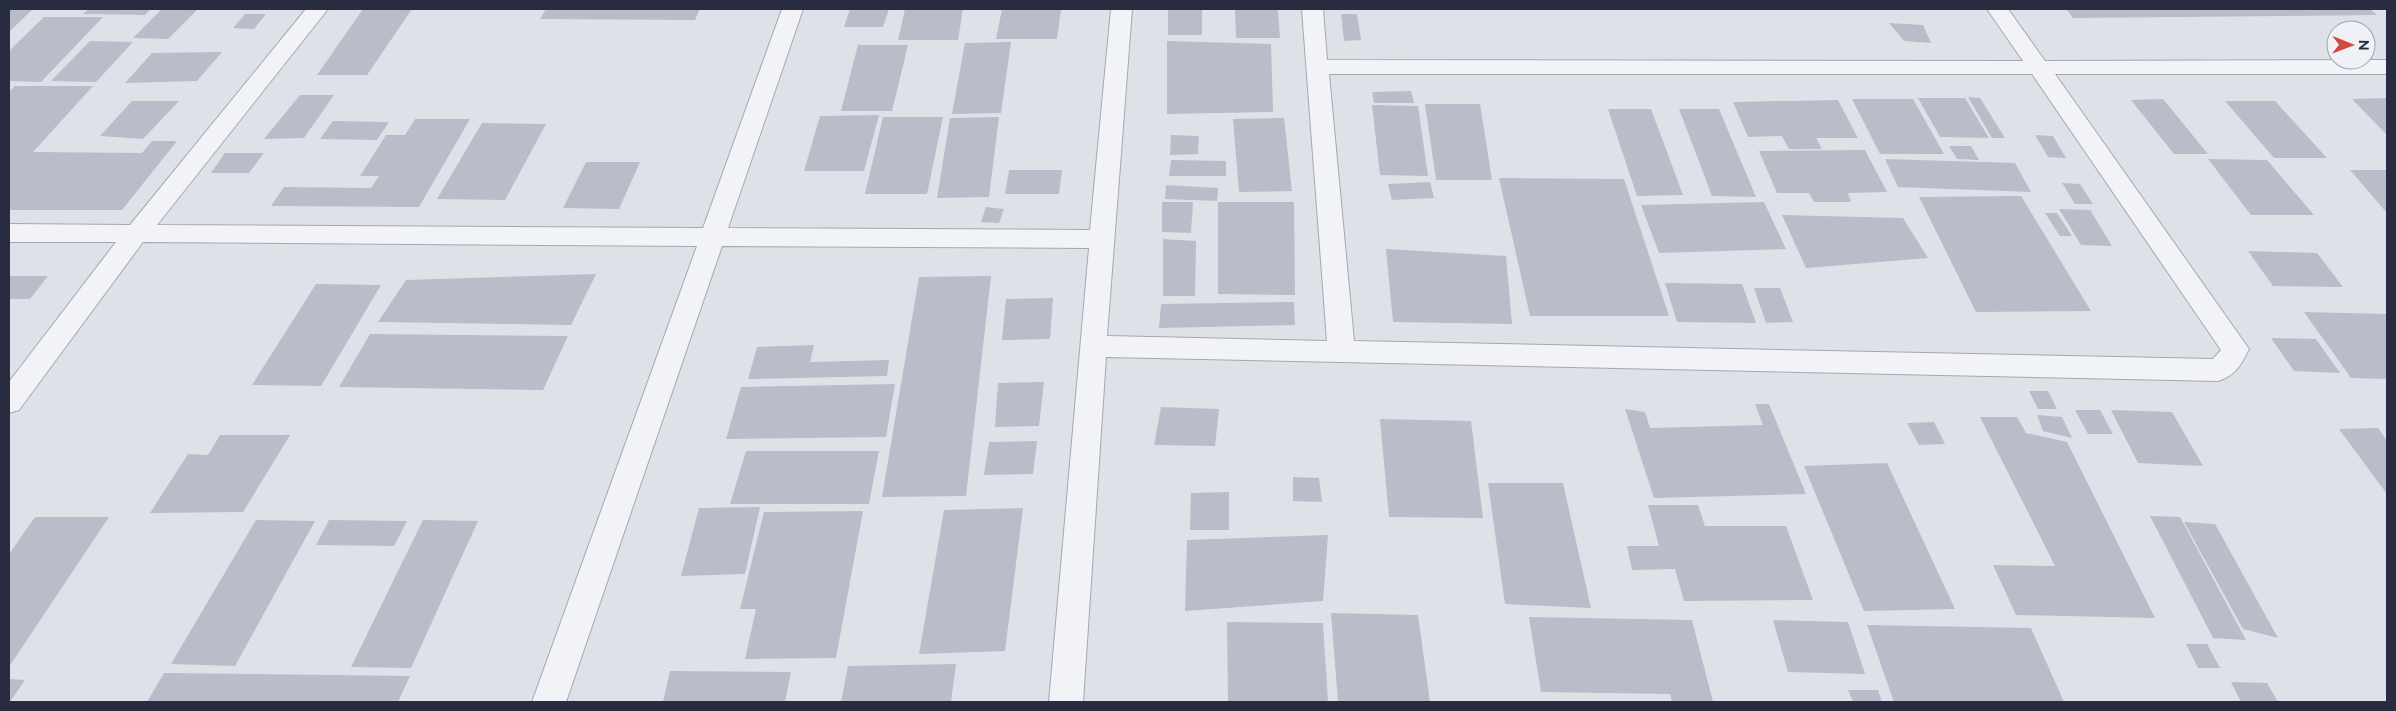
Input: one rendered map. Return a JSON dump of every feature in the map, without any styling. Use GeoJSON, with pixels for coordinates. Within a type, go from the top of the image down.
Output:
{"type":"FeatureCollection","features":[{"type":"Feature","properties":{"kind":"street"},"geometry":{"type":"LineString","coordinates":[[9,402],[137,233],[317,9]]}},
{"type":"Feature","properties":{"kind":"street"},"geometry":{"type":"LineString","coordinates":[[549,702],[711,237],[794,9]]}},
{"type":"Feature","properties":{"kind":"street"},"geometry":{"type":"LineString","coordinates":[[1066,702],[1093,346],[1122,9]]}},
{"type":"Feature","properties":{"kind":"street"},"geometry":{"type":"LineString","coordinates":[[1312,9],[1341,351]]}},
{"type":"Feature","properties":{"kind":"street"},"geometry":{"type":"LineString","coordinates":[[1093,346],[2218,370],[2229,362],[2235,349],[1998,9]]}},
{"type":"Feature","properties":{"kind":"street"},"geometry":{"type":"LineString","coordinates":[[1318,68],[1652,66],[2041,69],[2387,67]]}},
{"type":"Feature","properties":{"kind":"street"},"geometry":{"type":"LineString","coordinates":[[9,233],[1102,240]]}},
{"type":"Feature","properties":{"kind":"building"},"geometry":{"type":"Polygon","coordinates":[[[9,9],[33,9],[9,32],[9,9]]]}},
{"type":"Feature","properties":{"kind":"building"},"geometry":{"type":"Polygon","coordinates":[[[89,9],[150,9],[145,15],[83,14],[89,9]]]}},
{"type":"Feature","properties":{"kind":"building"},"geometry":{"type":"Polygon","coordinates":[[[162,9],[198,9],[168,39],[133,38],[162,9]]]}},
{"type":"Feature","properties":{"kind":"building"},"geometry":{"type":"Polygon","coordinates":[[[363,9],[412,9],[367,75],[317,75],[363,9]]]}},
{"type":"Feature","properties":{"kind":"building"},"geometry":{"type":"Polygon","coordinates":[[[546,9],[700,9],[695,20],[540,19],[546,9]]]}},
{"type":"Feature","properties":{"kind":"building"},"geometry":{"type":"Polygon","coordinates":[[[850,9],[889,9],[883,27],[844,27],[850,9]]]}},
{"type":"Feature","properties":{"kind":"building"},"geometry":{"type":"Polygon","coordinates":[[[905,9],[963,9],[958,40],[898,40],[905,9]]]}},
{"type":"Feature","properties":{"kind":"building"},"geometry":{"type":"Polygon","coordinates":[[[1002,9],[1061,9],[1057,39],[996,39],[1002,9]]]}},
{"type":"Feature","properties":{"kind":"building"},"geometry":{"type":"Polygon","coordinates":[[[1168,9],[1202,9],[1202,35],[1168,35],[1168,9]]]}},
{"type":"Feature","properties":{"kind":"building"},"geometry":{"type":"Polygon","coordinates":[[[1235,9],[1278,9],[1280,38],[1236,38],[1235,9]]]}},
{"type":"Feature","properties":{"kind":"building"},"geometry":{"type":"Polygon","coordinates":[[[2066,9],[2370,9],[2377,15],[2073,18],[2066,9]]]}},
{"type":"Feature","properties":{"kind":"building"},"geometry":{"type":"Polygon","coordinates":[[[245,14],[266,14],[254,29],[233,28],[245,14]]]}},
{"type":"Feature","properties":{"kind":"building"},"geometry":{"type":"Polygon","coordinates":[[[1341,14],[1357,14],[1361,40],[1344,41],[1341,14]]]}},
{"type":"Feature","properties":{"kind":"building"},"geometry":{"type":"Polygon","coordinates":[[[44,17],[103,17],[41,82],[9,81],[9,51],[44,17]]]}},
{"type":"Feature","properties":{"kind":"building"},"geometry":{"type":"Polygon","coordinates":[[[1889,23],[1923,25],[1931,43],[1904,41],[1889,23]]]}},
{"type":"Feature","properties":{"kind":"building"},"geometry":{"type":"Polygon","coordinates":[[[90,41],[133,42],[96,82],[51,81],[90,41]]]}},
{"type":"Feature","properties":{"kind":"building"},"geometry":{"type":"Polygon","coordinates":[[[1167,41],[1271,44],[1273,112],[1167,114],[1167,41]]]}},
{"type":"Feature","properties":{"kind":"building"},"geometry":{"type":"Polygon","coordinates":[[[1011,42],[1001,113],[952,114],[965,43],[1011,42]]]}},
{"type":"Feature","properties":{"kind":"building"},"geometry":{"type":"Polygon","coordinates":[[[858,45],[908,45],[892,111],[841,111],[858,45]]]}},
{"type":"Feature","properties":{"kind":"building"},"geometry":{"type":"Polygon","coordinates":[[[222,52],[197,81],[125,83],[152,53],[222,52]]]}},
{"type":"Feature","properties":{"kind":"building"},"geometry":{"type":"Polygon","coordinates":[[[15,86],[93,86],[33,152],[142,153],[152,141],[177,141],[122,210],[9,210],[9,92],[15,86]]]}},
{"type":"Feature","properties":{"kind":"building"},"geometry":{"type":"Polygon","coordinates":[[[1411,91],[1414,103],[1374,103],[1372,92],[1411,91]]]}},
{"type":"Feature","properties":{"kind":"building"},"geometry":{"type":"Polygon","coordinates":[[[300,95],[334,95],[304,138],[264,139],[300,95]]]}},
{"type":"Feature","properties":{"kind":"building"},"geometry":{"type":"Polygon","coordinates":[[[1968,97],[1980,98],[2005,138],[1992,138],[1968,97]]]}},
{"type":"Feature","properties":{"kind":"building"},"geometry":{"type":"Polygon","coordinates":[[[1918,98],[1965,98],[1989,138],[1940,137],[1918,98]]]}},
{"type":"Feature","properties":{"kind":"building"},"geometry":{"type":"Polygon","coordinates":[[[2387,98],[2387,135],[2352,99],[2387,98]]]}},
{"type":"Feature","properties":{"kind":"building"},"geometry":{"type":"Polygon","coordinates":[[[1852,99],[1913,99],[1944,154],[1880,154],[1852,99]]]}},
{"type":"Feature","properties":{"kind":"building"},"geometry":{"type":"Polygon","coordinates":[[[2163,99],[2208,154],[2174,154],[2131,100],[2163,99]]]}},
{"type":"Feature","properties":{"kind":"building"},"geometry":{"type":"Polygon","coordinates":[[[1838,100],[1858,138],[1816,138],[1822,149],[1789,149],[1782,136],[1748,137],[1733,102],[1838,100]]]}},
{"type":"Feature","properties":{"kind":"building"},"geometry":{"type":"Polygon","coordinates":[[[132,101],[179,101],[143,139],[100,136],[132,101]]]}},
{"type":"Feature","properties":{"kind":"building"},"geometry":{"type":"Polygon","coordinates":[[[2225,101],[2275,101],[2327,158],[2274,158],[2225,101]]]}},
{"type":"Feature","properties":{"kind":"building"},"geometry":{"type":"Polygon","coordinates":[[[1425,104],[1480,104],[1492,180],[1436,180],[1425,104]]]}},
{"type":"Feature","properties":{"kind":"building"},"geometry":{"type":"Polygon","coordinates":[[[1372,105],[1418,106],[1428,176],[1380,175],[1372,105]]]}},
{"type":"Feature","properties":{"kind":"building"},"geometry":{"type":"Polygon","coordinates":[[[1608,109],[1651,109],[1683,195],[1637,196],[1608,109]]]}},
{"type":"Feature","properties":{"kind":"building"},"geometry":{"type":"Polygon","coordinates":[[[1679,109],[1719,109],[1756,197],[1712,196],[1679,109]]]}},
{"type":"Feature","properties":{"kind":"building"},"geometry":{"type":"Polygon","coordinates":[[[879,115],[864,171],[804,171],[820,116],[879,115]]]}},
{"type":"Feature","properties":{"kind":"building"},"geometry":{"type":"Polygon","coordinates":[[[883,117],[943,117],[927,194],[865,194],[883,117]]]}},
{"type":"Feature","properties":{"kind":"building"},"geometry":{"type":"Polygon","coordinates":[[[999,117],[989,197],[937,198],[950,118],[999,117]]]}},
{"type":"Feature","properties":{"kind":"building"},"geometry":{"type":"Polygon","coordinates":[[[1284,118],[1292,191],[1239,192],[1233,119],[1284,118]]]}},
{"type":"Feature","properties":{"kind":"building"},"geometry":{"type":"Polygon","coordinates":[[[415,119],[470,119],[419,207],[271,206],[284,187],[371,188],[379,176],[360,176],[386,135],[405,135],[415,119]]]}},
{"type":"Feature","properties":{"kind":"building"},"geometry":{"type":"Polygon","coordinates":[[[333,121],[389,122],[377,140],[320,139],[333,121]]]}},
{"type":"Feature","properties":{"kind":"building"},"geometry":{"type":"Polygon","coordinates":[[[482,123],[546,124],[505,200],[437,199],[482,123]]]}},
{"type":"Feature","properties":{"kind":"building"},"geometry":{"type":"Polygon","coordinates":[[[1171,135],[1199,136],[1198,154],[1170,155],[1171,135]]]}},
{"type":"Feature","properties":{"kind":"building"},"geometry":{"type":"Polygon","coordinates":[[[2035,135],[2053,136],[2066,158],[2048,157],[2035,135]]]}},
{"type":"Feature","properties":{"kind":"building"},"geometry":{"type":"Polygon","coordinates":[[[1949,146],[1971,146],[1979,160],[1957,159],[1949,146]]]}},
{"type":"Feature","properties":{"kind":"building"},"geometry":{"type":"Polygon","coordinates":[[[1865,150],[1887,192],[1848,193],[1851,202],[1814,202],[1809,193],[1777,193],[1759,151],[1865,150]]]}},
{"type":"Feature","properties":{"kind":"building"},"geometry":{"type":"Polygon","coordinates":[[[225,153],[264,153],[249,173],[211,173],[225,153]]]}},
{"type":"Feature","properties":{"kind":"building"},"geometry":{"type":"Polygon","coordinates":[[[1885,159],[2015,163],[2031,192],[1898,187],[1885,159]]]}},
{"type":"Feature","properties":{"kind":"building"},"geometry":{"type":"Polygon","coordinates":[[[2208,159],[2267,160],[2314,215],[2251,215],[2208,159]]]}},
{"type":"Feature","properties":{"kind":"building"},"geometry":{"type":"Polygon","coordinates":[[[1171,160],[1226,161],[1226,176],[1169,176],[1171,160]]]}},
{"type":"Feature","properties":{"kind":"building"},"geometry":{"type":"Polygon","coordinates":[[[586,162],[640,162],[619,209],[563,208],[586,162]]]}},
{"type":"Feature","properties":{"kind":"building"},"geometry":{"type":"Polygon","coordinates":[[[1009,170],[1062,170],[1059,194],[1005,194],[1009,170]]]}},
{"type":"Feature","properties":{"kind":"building"},"geometry":{"type":"Polygon","coordinates":[[[2350,170],[2387,170],[2387,213],[2350,170]]]}},
{"type":"Feature","properties":{"kind":"building"},"geometry":{"type":"Polygon","coordinates":[[[1499,178],[1624,179],[1669,316],[1530,316],[1499,178]]]}},
{"type":"Feature","properties":{"kind":"building"},"geometry":{"type":"Polygon","coordinates":[[[1430,182],[1434,198],[1392,200],[1388,184],[1430,182]]]}},
{"type":"Feature","properties":{"kind":"building"},"geometry":{"type":"Polygon","coordinates":[[[2062,183],[2080,184],[2093,204],[2075,204],[2062,183]]]}},
{"type":"Feature","properties":{"kind":"building"},"geometry":{"type":"Polygon","coordinates":[[[1166,185],[1218,188],[1217,201],[1165,199],[1166,185]]]}},
{"type":"Feature","properties":{"kind":"building"},"geometry":{"type":"Polygon","coordinates":[[[2021,196],[2091,311],[1976,312],[1919,197],[2021,196]]]}},
{"type":"Feature","properties":{"kind":"building"},"geometry":{"type":"Polygon","coordinates":[[[1162,202],[1193,202],[1191,233],[1162,232],[1162,202]]]}},
{"type":"Feature","properties":{"kind":"building"},"geometry":{"type":"Polygon","coordinates":[[[1218,202],[1294,202],[1295,295],[1218,294],[1218,202]]]}},
{"type":"Feature","properties":{"kind":"building"},"geometry":{"type":"Polygon","coordinates":[[[1764,202],[1786,249],[1659,253],[1641,205],[1764,202]]]}},
{"type":"Feature","properties":{"kind":"building"},"geometry":{"type":"Polygon","coordinates":[[[986,207],[1004,209],[999,223],[981,222],[986,207]]]}},
{"type":"Feature","properties":{"kind":"building"},"geometry":{"type":"Polygon","coordinates":[[[2059,209],[2090,210],[2112,246],[2081,245],[2059,209]]]}},
{"type":"Feature","properties":{"kind":"building"},"geometry":{"type":"Polygon","coordinates":[[[2045,213],[2057,213],[2072,236],[2060,236],[2045,213]]]}},
{"type":"Feature","properties":{"kind":"building"},"geometry":{"type":"Polygon","coordinates":[[[1782,215],[1903,218],[1928,258],[1806,268],[1782,215]]]}},
{"type":"Feature","properties":{"kind":"building"},"geometry":{"type":"Polygon","coordinates":[[[1163,239],[1196,241],[1195,296],[1163,296],[1163,239]]]}},
{"type":"Feature","properties":{"kind":"building"},"geometry":{"type":"Polygon","coordinates":[[[1386,249],[1506,256],[1512,324],[1393,322],[1386,249]]]}},
{"type":"Feature","properties":{"kind":"building"},"geometry":{"type":"Polygon","coordinates":[[[2248,251],[2317,253],[2343,287],[2273,286],[2248,251]]]}},
{"type":"Feature","properties":{"kind":"building"},"geometry":{"type":"Polygon","coordinates":[[[596,274],[571,325],[378,322],[406,280],[596,274]]]}},
{"type":"Feature","properties":{"kind":"building"},"geometry":{"type":"Polygon","coordinates":[[[9,276],[48,276],[30,299],[9,299],[9,276]]]}},
{"type":"Feature","properties":{"kind":"building"},"geometry":{"type":"Polygon","coordinates":[[[991,276],[966,496],[882,497],[919,277],[991,276]]]}},
{"type":"Feature","properties":{"kind":"building"},"geometry":{"type":"Polygon","coordinates":[[[1665,283],[1742,284],[1756,323],[1677,322],[1665,283]]]}},
{"type":"Feature","properties":{"kind":"building"},"geometry":{"type":"Polygon","coordinates":[[[316,284],[381,285],[321,386],[252,385],[316,284]]]}},
{"type":"Feature","properties":{"kind":"building"},"geometry":{"type":"Polygon","coordinates":[[[1754,288],[1780,288],[1793,322],[1766,323],[1754,288]]]}},
{"type":"Feature","properties":{"kind":"building"},"geometry":{"type":"Polygon","coordinates":[[[1053,298],[1050,339],[1002,340],[1006,299],[1053,298]]]}},
{"type":"Feature","properties":{"kind":"building"},"geometry":{"type":"Polygon","coordinates":[[[1294,302],[1295,325],[1159,328],[1161,304],[1294,302]]]}},
{"type":"Feature","properties":{"kind":"building"},"geometry":{"type":"Polygon","coordinates":[[[2304,312],[2387,314],[2387,379],[2351,378],[2304,312]]]}},
{"type":"Feature","properties":{"kind":"building"},"geometry":{"type":"Polygon","coordinates":[[[370,334],[568,336],[543,390],[339,387],[370,334]]]}},
{"type":"Feature","properties":{"kind":"building"},"geometry":{"type":"Polygon","coordinates":[[[2271,338],[2316,339],[2340,373],[2294,371],[2271,338]]]}},
{"type":"Feature","properties":{"kind":"building"},"geometry":{"type":"Polygon","coordinates":[[[814,345],[810,362],[889,360],[887,376],[748,379],[757,347],[814,345]]]}},
{"type":"Feature","properties":{"kind":"building"},"geometry":{"type":"Polygon","coordinates":[[[1044,382],[1039,426],[995,427],[998,383],[1044,382]]]}},
{"type":"Feature","properties":{"kind":"building"},"geometry":{"type":"Polygon","coordinates":[[[895,384],[886,437],[726,439],[741,387],[895,384]]]}},
{"type":"Feature","properties":{"kind":"building"},"geometry":{"type":"Polygon","coordinates":[[[2029,391],[2048,391],[2057,409],[2038,409],[2029,391]]]}},
{"type":"Feature","properties":{"kind":"building"},"geometry":{"type":"Polygon","coordinates":[[[1755,404],[1769,404],[1806,494],[1654,498],[1625,409],[1645,412],[1650,428],[1763,425],[1755,404]]]}},
{"type":"Feature","properties":{"kind":"building"},"geometry":{"type":"Polygon","coordinates":[[[1161,407],[1219,409],[1215,446],[1154,445],[1161,407]]]}},
{"type":"Feature","properties":{"kind":"building"},"geometry":{"type":"Polygon","coordinates":[[[2075,410],[2100,410],[2113,434],[2088,434],[2075,410]]]}},
{"type":"Feature","properties":{"kind":"building"},"geometry":{"type":"Polygon","coordinates":[[[2111,410],[2172,412],[2203,466],[2138,463],[2111,410]]]}},
{"type":"Feature","properties":{"kind":"building"},"geometry":{"type":"Polygon","coordinates":[[[2037,415],[2062,417],[2072,438],[2043,431],[2037,415]]]}},
{"type":"Feature","properties":{"kind":"building"},"geometry":{"type":"Polygon","coordinates":[[[1980,417],[2017,417],[2026,433],[2067,442],[2155,618],[2016,615],[1993,565],[2055,566],[1980,417]]]}},
{"type":"Feature","properties":{"kind":"building"},"geometry":{"type":"Polygon","coordinates":[[[1380,419],[1471,421],[1483,518],[1389,517],[1380,419]]]}},
{"type":"Feature","properties":{"kind":"building"},"geometry":{"type":"Polygon","coordinates":[[[1934,422],[1945,444],[1919,445],[1907,423],[1934,422]]]}},
{"type":"Feature","properties":{"kind":"building"},"geometry":{"type":"Polygon","coordinates":[[[2378,428],[2387,441],[2387,494],[2339,429],[2378,428]]]}},
{"type":"Feature","properties":{"kind":"building"},"geometry":{"type":"Polygon","coordinates":[[[220,435],[290,435],[243,512],[150,513],[188,454],[208,455],[220,435]]]}},
{"type":"Feature","properties":{"kind":"building"},"geometry":{"type":"Polygon","coordinates":[[[1037,441],[1033,474],[984,475],[989,442],[1037,441]]]}},
{"type":"Feature","properties":{"kind":"building"},"geometry":{"type":"Polygon","coordinates":[[[746,451],[879,451],[869,504],[730,504],[746,451]]]}},
{"type":"Feature","properties":{"kind":"building"},"geometry":{"type":"Polygon","coordinates":[[[1887,463],[1955,609],[1864,611],[1804,466],[1887,463]]]}},
{"type":"Feature","properties":{"kind":"building"},"geometry":{"type":"Polygon","coordinates":[[[1293,477],[1319,478],[1322,502],[1293,501],[1293,477]]]}},
{"type":"Feature","properties":{"kind":"building"},"geometry":{"type":"Polygon","coordinates":[[[1488,483],[1563,483],[1591,608],[1505,604],[1488,483]]]}},
{"type":"Feature","properties":{"kind":"building"},"geometry":{"type":"Polygon","coordinates":[[[1229,492],[1229,530],[1190,530],[1191,493],[1229,492]]]}},
{"type":"Feature","properties":{"kind":"building"},"geometry":{"type":"Polygon","coordinates":[[[1648,505],[1698,505],[1705,526],[1786,526],[1813,600],[1684,601],[1675,569],[1632,570],[1627,546],[1659,546],[1648,505]]]}},
{"type":"Feature","properties":{"kind":"building"},"geometry":{"type":"Polygon","coordinates":[[[760,507],[745,574],[681,576],[699,508],[760,507]]]}},
{"type":"Feature","properties":{"kind":"building"},"geometry":{"type":"Polygon","coordinates":[[[1023,508],[1005,651],[919,654],[944,510],[1023,508]]]}},
{"type":"Feature","properties":{"kind":"building"},"geometry":{"type":"Polygon","coordinates":[[[863,511],[836,658],[745,659],[756,609],[740,609],[764,512],[863,511]]]}},
{"type":"Feature","properties":{"kind":"building"},"geometry":{"type":"Polygon","coordinates":[[[2150,516],[2180,517],[2246,640],[2213,638],[2150,516]]]}},
{"type":"Feature","properties":{"kind":"building"},"geometry":{"type":"Polygon","coordinates":[[[35,517],[109,517],[9,667],[9,554],[35,517]]]}},
{"type":"Feature","properties":{"kind":"building"},"geometry":{"type":"Polygon","coordinates":[[[256,520],[315,521],[235,666],[171,664],[256,520]]]}},
{"type":"Feature","properties":{"kind":"building"},"geometry":{"type":"Polygon","coordinates":[[[329,520],[407,521],[394,546],[316,545],[329,520]]]}},
{"type":"Feature","properties":{"kind":"building"},"geometry":{"type":"Polygon","coordinates":[[[423,520],[478,521],[411,668],[351,667],[423,520]]]}},
{"type":"Feature","properties":{"kind":"building"},"geometry":{"type":"Polygon","coordinates":[[[2184,522],[2215,524],[2278,638],[2243,629],[2184,522]]]}},
{"type":"Feature","properties":{"kind":"building"},"geometry":{"type":"Polygon","coordinates":[[[1328,535],[1323,601],[1185,611],[1187,540],[1328,535]]]}},
{"type":"Feature","properties":{"kind":"building"},"geometry":{"type":"Polygon","coordinates":[[[1331,613],[1418,615],[1430,702],[1338,702],[1331,613]]]}},
{"type":"Feature","properties":{"kind":"building"},"geometry":{"type":"Polygon","coordinates":[[[1529,617],[1692,620],[1713,702],[1672,702],[1670,694],[1541,692],[1529,617]]]}},
{"type":"Feature","properties":{"kind":"building"},"geometry":{"type":"Polygon","coordinates":[[[1773,620],[1848,622],[1865,674],[1788,672],[1773,620]]]}},
{"type":"Feature","properties":{"kind":"building"},"geometry":{"type":"Polygon","coordinates":[[[1227,622],[1323,623],[1328,702],[1228,702],[1227,622]]]}},
{"type":"Feature","properties":{"kind":"building"},"geometry":{"type":"Polygon","coordinates":[[[1867,625],[2031,628],[2064,702],[1894,702],[1867,625]]]}},
{"type":"Feature","properties":{"kind":"building"},"geometry":{"type":"Polygon","coordinates":[[[2186,644],[2207,644],[2220,668],[2198,668],[2186,644]]]}},
{"type":"Feature","properties":{"kind":"building"},"geometry":{"type":"Polygon","coordinates":[[[956,664],[951,702],[841,702],[848,666],[956,664]]]}},
{"type":"Feature","properties":{"kind":"building"},"geometry":{"type":"Polygon","coordinates":[[[670,671],[791,672],[785,702],[663,702],[670,671]]]}},
{"type":"Feature","properties":{"kind":"building"},"geometry":{"type":"Polygon","coordinates":[[[164,673],[410,676],[398,702],[147,702],[164,673]]]}},
{"type":"Feature","properties":{"kind":"building"},"geometry":{"type":"Polygon","coordinates":[[[9,679],[25,680],[10,702],[9,702],[9,679]]]}},
{"type":"Feature","properties":{"kind":"building"},"geometry":{"type":"Polygon","coordinates":[[[2231,682],[2267,683],[2278,702],[2241,702],[2231,682]]]}},
{"type":"Feature","properties":{"kind":"building"},"geometry":{"type":"Polygon","coordinates":[[[1848,690],[1878,690],[1882,702],[1853,702],[1848,690]]]}}]}
